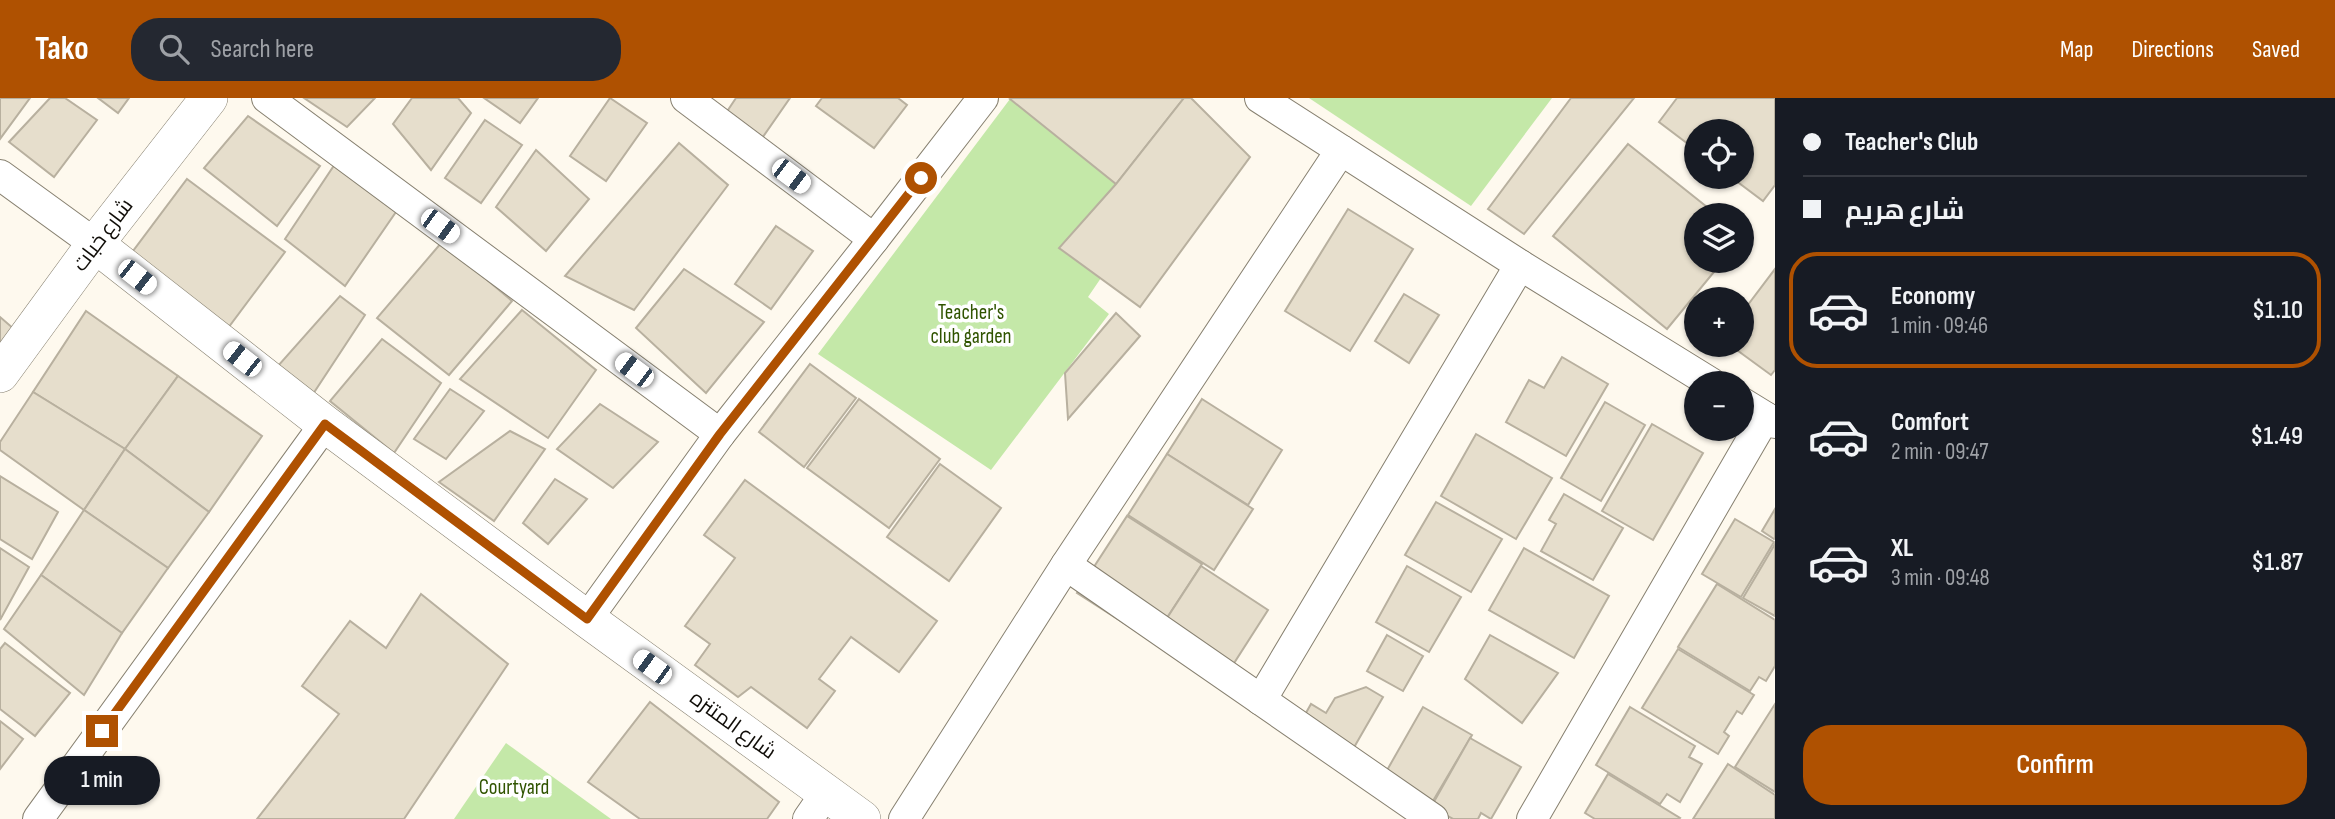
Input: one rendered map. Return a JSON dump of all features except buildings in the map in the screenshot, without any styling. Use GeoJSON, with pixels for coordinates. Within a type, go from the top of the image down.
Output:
{"type":"FeatureCollection","features":[{"type":"Feature","properties":{"kind":"street","name":"شارع خبات"},"geometry":{"type":"LineString","coordinates":[[0,374],[95,244],[209,98]]}},
{"type":"Feature","properties":{"kind":"street"},"geometry":{"type":"LineString","coordinates":[[267,98],[720,434]]}},
{"type":"Feature","properties":{"kind":"street"},"geometry":{"type":"LineString","coordinates":[[686,98],[874,239]]}},
{"type":"Feature","properties":{"kind":"street"},"geometry":{"type":"LineString","coordinates":[[587,619],[720,434],[982,98]]}},
{"type":"Feature","properties":{"kind":"street"},"geometry":{"type":"LineString","coordinates":[[1260,98],[1520,265],[1692,371]]}},
{"type":"Feature","properties":{"kind":"street"},"geometry":{"type":"LineString","coordinates":[[904,819],[1066,565],[1340,150]]}},
{"type":"Feature","properties":{"kind":"street","name":"شارع المتنزه"},"geometry":{"type":"LineString","coordinates":[[0,175],[95,244],[325,424],[587,619],[817,806],[862,819]]}},
{"type":"Feature","properties":{"kind":"street"},"geometry":{"type":"LineString","coordinates":[[1261,700],[1520,265]]}},
{"type":"Feature","properties":{"kind":"street"},"geometry":{"type":"LineString","coordinates":[[1532,819],[1760,414]]}},
{"type":"Feature","properties":{"kind":"street"},"geometry":{"type":"LineString","coordinates":[[38,819],[325,424]]}},
{"type":"Feature","properties":{"kind":"street"},"geometry":{"type":"LineString","coordinates":[[1066,565],[1433,819]]}},
{"type":"Feature","properties":{"kind":"green space"},"geometry":{"type":"Polygon","coordinates":[[[1309,98],[1552,98],[1471,206],[1309,98]]]}},
{"type":"Feature","properties":{"kind":"green space","name":"Teacher's club garden"},"geometry":{"type":"Polygon","coordinates":[[[1010,99],[1116,184],[1059,248],[1101,278],[1088,297],[1109,314],[991,470],[818,354],[1010,99]]]}},
{"type":"Feature","properties":{"kind":"green space","name":"Courtyard"},"geometry":{"type":"Polygon","coordinates":[[[506,743],[611,819],[454,819],[506,743]]]}},
{"type":"Feature","properties":{"kind":"route"},"geometry":{"type":"LineString","coordinates":[[102,731],[325,424],[587,619],[720,434],[921,178]]}}]}
